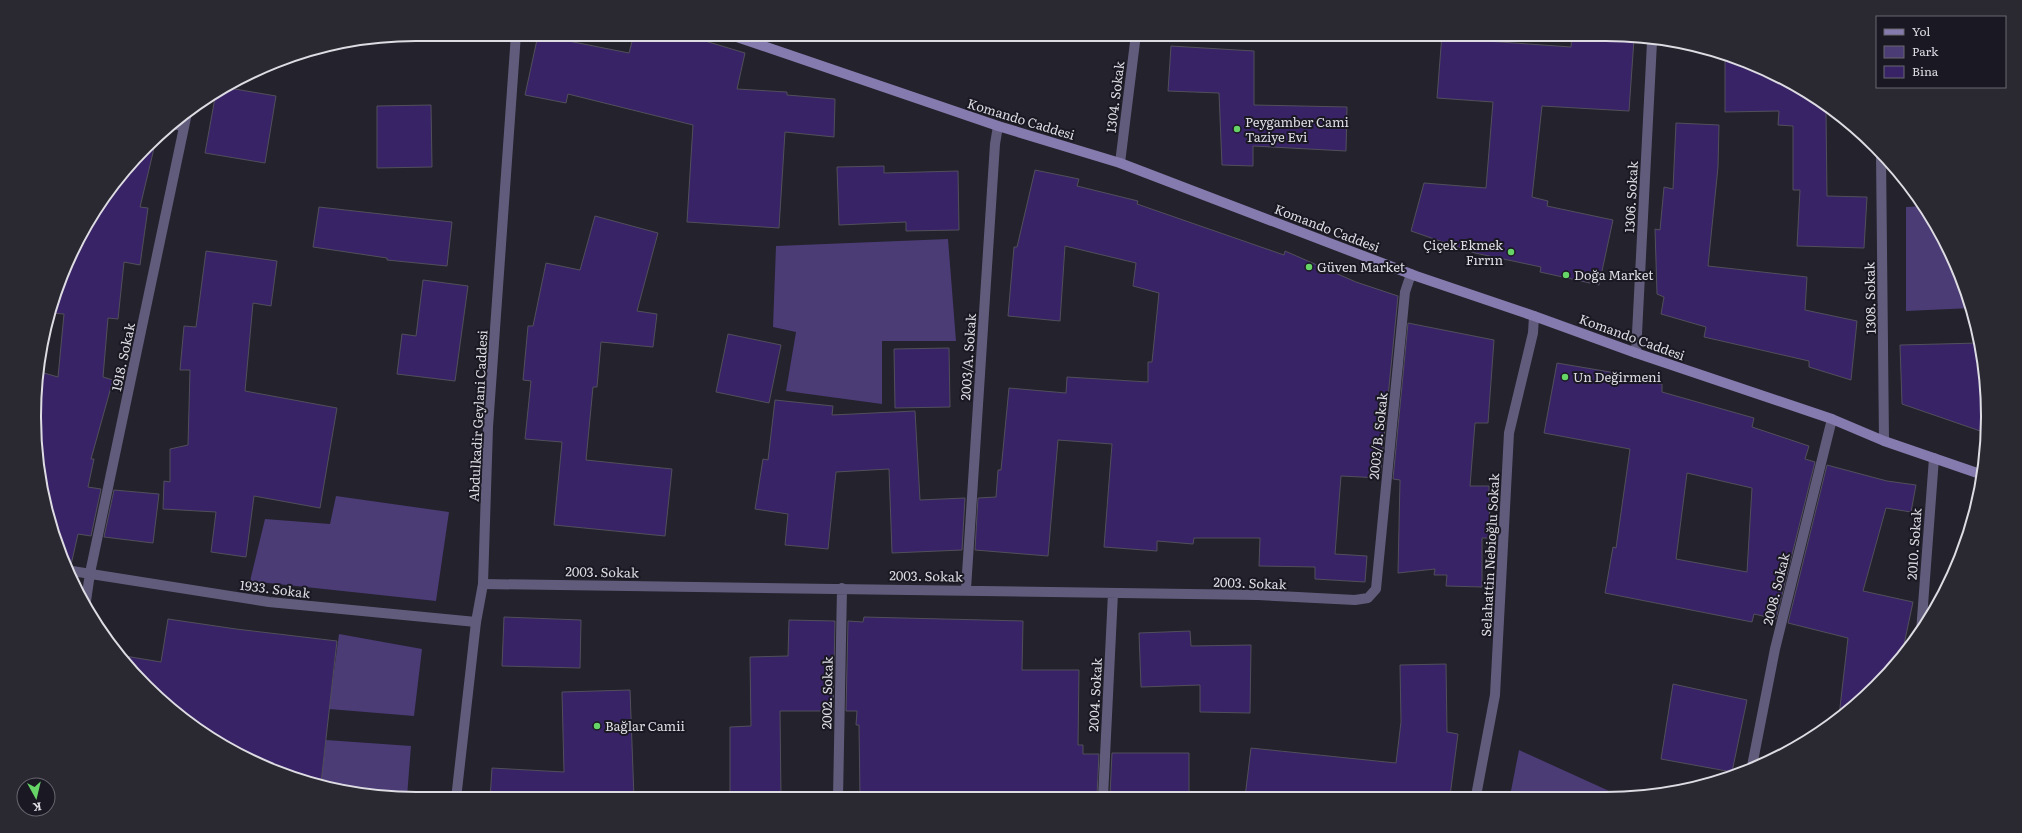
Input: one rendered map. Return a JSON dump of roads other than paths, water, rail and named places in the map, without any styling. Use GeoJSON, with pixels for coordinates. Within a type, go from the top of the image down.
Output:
{"type":"FeatureCollection","features":[{"type":"Feature","properties":{"kind":"main road","name":"Komando Caddesi"},"geometry":{"type":"LineString","coordinates":[[749,41],[998,126],[1120,163],[1410,274],[1534,316],[1636,353],[1832,419],[1884,441],[1977,473]]}},
{"type":"Feature","properties":{"kind":"street","name":"Abdulkadir Geylani Caddesi"},"geometry":{"type":"LineString","coordinates":[[457,792],[476,622],[483,584],[488,427],[516,41]]}},
{"type":"Feature","properties":{"kind":"street","name":"1304. Sokak"},"geometry":{"type":"LineString","coordinates":[[1120,163],[1135,41]]}},
{"type":"Feature","properties":{"kind":"street","name":"1306. Sokak"},"geometry":{"type":"LineString","coordinates":[[1636,353],[1652,44]]}},
{"type":"Feature","properties":{"kind":"street","name":"1918. Sokak"},"geometry":{"type":"LineString","coordinates":[[87,596],[90,573],[185,121]]}},
{"type":"Feature","properties":{"kind":"street"},"geometry":{"type":"LineString","coordinates":[[180,125],[184,126]]}},
{"type":"Feature","properties":{"kind":"street","name":"2003/A. Sokak"},"geometry":{"type":"LineString","coordinates":[[966,589],[995,144],[998,126]]}},
{"type":"Feature","properties":{"kind":"street","name":"1308. Sokak"},"geometry":{"type":"LineString","coordinates":[[1882,163],[1884,441]]}},
{"type":"Feature","properties":{"kind":"street","name":"2003/B. Sokak"},"geometry":{"type":"LineString","coordinates":[[1368,598],[1376,589],[1405,292],[1410,274]]}},
{"type":"Feature","properties":{"kind":"street","name":"Selahattin Nebioğlu Sokak"},"geometry":{"type":"LineString","coordinates":[[1477,792],[1495,695],[1509,433],[1533,333],[1534,316]]}},
{"type":"Feature","properties":{"kind":"street","name":"2008. Sokak"},"geometry":{"type":"LineString","coordinates":[[1753,761],[1775,649],[1832,419]]}},
{"type":"Feature","properties":{"kind":"street","name":"2010. Sokak"},"geometry":{"type":"LineString","coordinates":[[1922,619],[1934,458]]}},
{"type":"Feature","properties":{"kind":"street","name":"1933. Sokak"},"geometry":{"type":"LineString","coordinates":[[75,571],[269,602],[476,622]]}},
{"type":"Feature","properties":{"kind":"street","name":"2003. Sokak"},"geometry":{"type":"LineString","coordinates":[[483,584],[966,589],[1258,595],[1355,600],[1368,598]]}},
{"type":"Feature","properties":{"kind":"street","name":"2002. Sokak"},"geometry":{"type":"LineString","coordinates":[[838,792],[842,588]]}},
{"type":"Feature","properties":{"kind":"street","name":"2004. Sokak"},"geometry":{"type":"LineString","coordinates":[[1103,792],[1113,593]]}},
{"type":"Feature","properties":{"kind":"place","name":"Peygamber Cami Taziye Evi"},"geometry":{"type":"Point","coordinates":[1237,129]}},
{"type":"Feature","properties":{"kind":"place","name":"Çiçek Ekmek Fırrın"},"geometry":{"type":"Point","coordinates":[1511,252]}},
{"type":"Feature","properties":{"kind":"place","name":"Güven Market"},"geometry":{"type":"Point","coordinates":[1309,267]}},
{"type":"Feature","properties":{"kind":"place","name":"Doğa Market"},"geometry":{"type":"Point","coordinates":[1566,275]}},
{"type":"Feature","properties":{"kind":"place","name":"Un Değirmeni"},"geometry":{"type":"Point","coordinates":[1565,377]}},
{"type":"Feature","properties":{"kind":"place","name":"Bağlar Camii"},"geometry":{"type":"Point","coordinates":[597,726]}}]}
